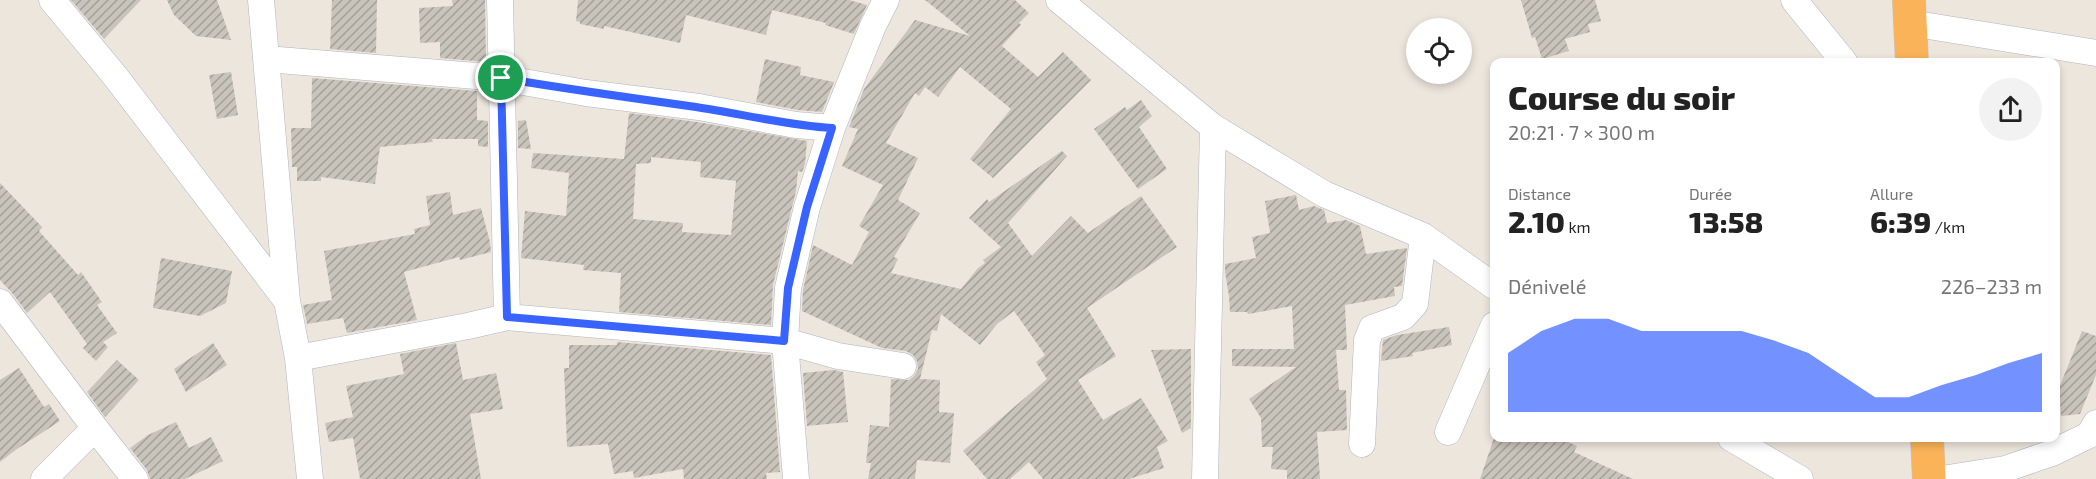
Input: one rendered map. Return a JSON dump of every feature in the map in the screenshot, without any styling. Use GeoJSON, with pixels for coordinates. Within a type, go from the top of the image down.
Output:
{"type":"FeatureCollection","features":[{"type":"Feature","properties":{"kind":"highway"},"geometry":{"type":"LineString","coordinates":[[1909,12],[1912,58]]}},
{"type":"Feature","properties":{"kind":"highway"},"geometry":{"type":"LineString","coordinates":[[1927,442],[1929,479]]}},
{"type":"Feature","properties":{"kind":"street"},"geometry":{"type":"LineString","coordinates":[[52,0],[115,75],[287,301]]}},
{"type":"Feature","properties":{"kind":"street"},"geometry":{"type":"LineString","coordinates":[[261,0],[287,301],[298,358],[310,479]]}},
{"type":"Feature","properties":{"kind":"street"},"geometry":{"type":"LineString","coordinates":[[500,0],[507,317]]}},
{"type":"Feature","properties":{"kind":"street"},"geometry":{"type":"LineString","coordinates":[[796,479],[784,341],[788,288],[807,207],[832,128],[873,26],[886,0]]}},
{"type":"Feature","properties":{"kind":"street"},"geometry":{"type":"LineString","coordinates":[[1059,0],[1214,127],[1324,194],[1423,236],[1490,283]]}},
{"type":"Feature","properties":{"kind":"street"},"geometry":{"type":"LineString","coordinates":[[1794,0],[1841,58]]}},
{"type":"Feature","properties":{"kind":"street"},"geometry":{"type":"LineString","coordinates":[[1909,12],[2096,53]]}},
{"type":"Feature","properties":{"kind":"street"},"geometry":{"type":"LineString","coordinates":[[266,59],[501,78],[586,93],[699,107],[796,125],[832,128]]}},
{"type":"Feature","properties":{"kind":"street"},"geometry":{"type":"LineString","coordinates":[[1205,479],[1214,127]]}},
{"type":"Feature","properties":{"kind":"street"},"geometry":{"type":"LineString","coordinates":[[1362,444],[1366,340],[1372,328],[1403,318],[1415,304],[1423,236]]}},
{"type":"Feature","properties":{"kind":"street"},"geometry":{"type":"LineString","coordinates":[[0,302],[135,479]]}},
{"type":"Feature","properties":{"kind":"street"},"geometry":{"type":"LineString","coordinates":[[298,358],[507,317],[784,341],[838,356],[903,366]]}},
{"type":"Feature","properties":{"kind":"street"},"geometry":{"type":"LineString","coordinates":[[1448,432],[1490,334]]}},
{"type":"Feature","properties":{"kind":"street"},"geometry":{"type":"LineString","coordinates":[[1942,479],[2005,469],[2052,453],[2089,435],[2096,423]]}},
{"type":"Feature","properties":{"kind":"street"},"geometry":{"type":"LineString","coordinates":[[44,479],[95,428]]}},
{"type":"Feature","properties":{"kind":"street"},"geometry":{"type":"LineString","coordinates":[[1738,442],[1800,479]]}},
{"type":"Feature","properties":{"kind":"building"},"geometry":{"type":"Polygon","coordinates":[[[71,0],[141,0],[104,39],[71,0]]]}},
{"type":"Feature","properties":{"kind":"building"},"geometry":{"type":"Polygon","coordinates":[[[167,0],[217,0],[231,40],[196,36],[174,15],[167,0]]]}},
{"type":"Feature","properties":{"kind":"building"},"geometry":{"type":"Polygon","coordinates":[[[332,0],[377,0],[376,53],[330,49],[332,0]]]}},
{"type":"Feature","properties":{"kind":"building"},"geometry":{"type":"Polygon","coordinates":[[[452,0],[485,0],[486,62],[440,58],[440,42],[420,43],[419,8],[453,6],[452,0]]]}},
{"type":"Feature","properties":{"kind":"building"},"geometry":{"type":"Polygon","coordinates":[[[578,0],[849,0],[867,5],[854,34],[825,25],[826,23],[772,10],[766,35],[686,15],[680,43],[604,26],[604,29],[580,24],[576,21],[578,0]]]}},
{"type":"Feature","properties":{"kind":"building"},"geometry":{"type":"Polygon","coordinates":[[[925,0],[1015,0],[1029,13],[1002,46],[1038,77],[1063,52],[1091,80],[993,178],[970,159],[1011,109],[960,67],[938,97],[925,87],[919,96],[915,93],[886,143],[918,158],[898,200],[920,213],[894,257],[898,259],[891,273],[961,289],[985,263],[983,260],[1001,247],[969,218],[987,199],[989,202],[1062,151],[1067,156],[1008,223],[1032,256],[1071,216],[1088,233],[1141,196],[1177,247],[1087,308],[1116,356],[1078,380],[1103,420],[1141,398],[1168,441],[1157,447],[1164,468],[1129,479],[1043,479],[1029,462],[1010,479],[987,479],[963,451],[1047,379],[1036,362],[1045,355],[1014,311],[997,324],[980,345],[941,314],[937,331],[932,330],[920,379],[940,380],[939,412],[954,413],[950,463],[917,460],[915,479],[868,479],[871,463],[866,463],[870,425],[889,427],[891,379],[909,380],[918,369],[917,361],[906,351],[882,348],[802,311],[803,290],[813,245],[852,265],[869,232],[859,226],[883,185],[842,166],[858,129],[849,127],[864,89],[915,20],[970,36],[925,0]]]}},
{"type":"Feature","properties":{"kind":"building"},"geometry":{"type":"Polygon","coordinates":[[[1521,0],[1595,0],[1601,21],[1588,24],[1590,32],[1565,39],[1569,51],[1542,58],[1535,37],[1532,38],[1521,0]]]}},
{"type":"Feature","properties":{"kind":"building"},"geometry":{"type":"Polygon","coordinates":[[[765,59],[801,67],[800,75],[834,82],[822,112],[756,102],[765,59]]]}},
{"type":"Feature","properties":{"kind":"building"},"geometry":{"type":"Polygon","coordinates":[[[231,72],[238,115],[217,119],[209,75],[231,72]]]}},
{"type":"Feature","properties":{"kind":"building"},"geometry":{"type":"Polygon","coordinates":[[[312,78],[477,91],[477,120],[488,121],[488,147],[478,146],[478,139],[432,139],[433,142],[380,147],[375,184],[321,177],[321,181],[297,181],[297,167],[292,167],[291,128],[311,128],[312,78]]]}},
{"type":"Feature","properties":{"kind":"building"},"geometry":{"type":"Polygon","coordinates":[[[1141,100],[1152,116],[1139,127],[1167,169],[1138,189],[1094,129],[1125,107],[1127,110],[1141,100]]]}},
{"type":"Feature","properties":{"kind":"building"},"geometry":{"type":"Polygon","coordinates":[[[629,113],[807,141],[805,164],[802,172],[798,171],[796,191],[773,285],[771,325],[619,312],[621,273],[583,270],[584,265],[521,258],[525,211],[566,216],[569,173],[531,168],[533,153],[624,159],[629,113]],[[651,157],[651,163],[636,164],[633,219],[683,223],[682,232],[731,235],[736,181],[700,177],[701,162],[651,157]]]}},
{"type":"Feature","properties":{"kind":"building"},"geometry":{"type":"Polygon","coordinates":[[[526,120],[531,149],[518,148],[518,121],[526,120]]]}},
{"type":"Feature","properties":{"kind":"building"},"geometry":{"type":"Polygon","coordinates":[[[0,183],[42,227],[39,231],[78,275],[81,272],[102,302],[97,305],[117,333],[103,342],[108,347],[96,361],[83,348],[87,344],[50,292],[27,313],[0,280],[0,183]]]}},
{"type":"Feature","properties":{"kind":"building"},"geometry":{"type":"Polygon","coordinates":[[[450,192],[453,215],[481,208],[491,252],[460,260],[459,257],[404,272],[417,320],[347,333],[343,318],[307,324],[303,305],[332,300],[324,251],[415,234],[414,229],[430,225],[426,196],[450,192]]]}},
{"type":"Feature","properties":{"kind":"building"},"geometry":{"type":"Polygon","coordinates":[[[1296,195],[1299,210],[1314,206],[1324,210],[1327,223],[1346,220],[1360,226],[1366,254],[1407,248],[1402,286],[1394,287],[1395,296],[1345,305],[1347,350],[1336,350],[1339,390],[1346,390],[1347,430],[1317,432],[1320,479],[1287,479],[1287,470],[1271,469],[1273,447],[1262,447],[1261,418],[1249,399],[1296,367],[1232,366],[1232,349],[1294,349],[1292,306],[1248,314],[1247,312],[1230,312],[1225,264],[1256,258],[1252,237],[1270,233],[1265,201],[1296,195]]]}},
{"type":"Feature","properties":{"kind":"building"},"geometry":{"type":"Polygon","coordinates":[[[161,258],[232,271],[226,303],[200,316],[153,308],[161,258]]]}},
{"type":"Feature","properties":{"kind":"building"},"geometry":{"type":"Polygon","coordinates":[[[1449,327],[1452,345],[1412,353],[1413,356],[1381,361],[1383,340],[1397,335],[1449,327]]]}},
{"type":"Feature","properties":{"kind":"building"},"geometry":{"type":"Polygon","coordinates":[[[2082,331],[2096,336],[2096,375],[2080,414],[2061,416],[2060,386],[2082,331]]]}},
{"type":"Feature","properties":{"kind":"building"},"geometry":{"type":"Polygon","coordinates":[[[617,342],[771,355],[780,472],[766,473],[767,479],[684,479],[683,469],[634,478],[633,471],[614,474],[608,444],[567,447],[564,368],[569,368],[569,345],[617,345],[617,342]]]}},
{"type":"Feature","properties":{"kind":"building"},"geometry":{"type":"Polygon","coordinates":[[[213,343],[227,365],[186,392],[174,369],[213,343]]]}},
{"type":"Feature","properties":{"kind":"building"},"geometry":{"type":"Polygon","coordinates":[[[456,343],[463,380],[496,373],[499,387],[503,409],[470,414],[481,479],[360,479],[353,438],[329,442],[325,423],[353,417],[346,386],[404,374],[400,354],[456,343]]]}},
{"type":"Feature","properties":{"kind":"building"},"geometry":{"type":"Polygon","coordinates":[[[1191,349],[1191,428],[1182,433],[1151,350],[1191,349]]]}},
{"type":"Feature","properties":{"kind":"building"},"geometry":{"type":"Polygon","coordinates":[[[117,360],[139,380],[105,417],[87,392],[117,360]]]}},
{"type":"Feature","properties":{"kind":"building"},"geometry":{"type":"Polygon","coordinates":[[[19,368],[44,407],[49,404],[60,421],[0,462],[0,380],[19,368]]]}},
{"type":"Feature","properties":{"kind":"building"},"geometry":{"type":"Polygon","coordinates":[[[834,370],[843,372],[848,422],[807,426],[803,373],[834,370]]]}},
{"type":"Feature","properties":{"kind":"building"},"geometry":{"type":"Polygon","coordinates":[[[176,422],[189,448],[211,437],[223,461],[185,479],[150,479],[147,470],[130,448],[148,435],[176,422]]]}},
{"type":"Feature","properties":{"kind":"building"},"geometry":{"type":"Polygon","coordinates":[[[1493,442],[1568,442],[1577,446],[1574,452],[1633,479],[1480,479],[1493,442]]]}},
{"type":"Feature","properties":{"kind":"route"},"geometry":{"type":"LineString","coordinates":[[501,78],[586,93],[699,107],[796,125],[832,128],[807,207],[788,288],[784,341],[507,317],[501,78]]}}]}
